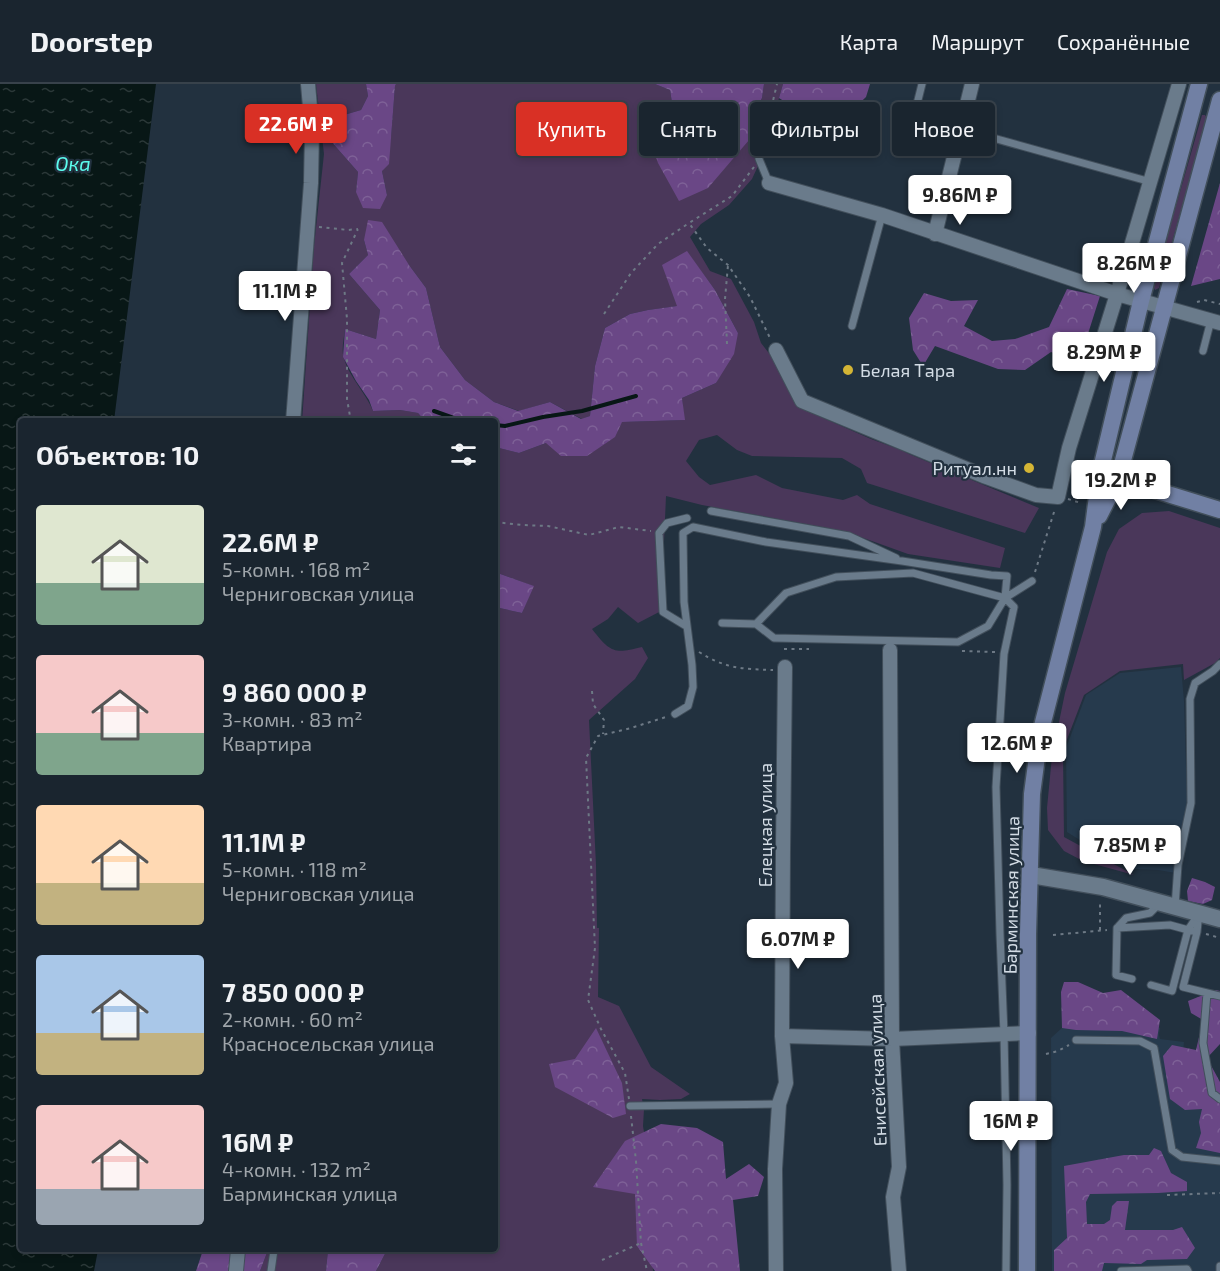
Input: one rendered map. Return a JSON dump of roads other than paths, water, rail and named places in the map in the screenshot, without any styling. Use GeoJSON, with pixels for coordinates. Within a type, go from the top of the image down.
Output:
{"type":"FeatureCollection","features":[{"type":"Feature","properties":{"kind":"main road"},"geometry":{"type":"LineString","coordinates":[[1093,527],[1100,473],[1141,301],[1199,84]]}},
{"type":"Feature","properties":{"kind":"main road"},"geometry":{"type":"LineString","coordinates":[[1093,527],[1118,479],[1220,99]]}},
{"type":"Feature","properties":{"kind":"main road"},"geometry":{"type":"LineString","coordinates":[[1100,473],[1220,510]]}},
{"type":"Feature","properties":{"kind":"main road","name":"Барминская улица"},"geometry":{"type":"LineString","coordinates":[[1027,1271],[1028,934],[1032,794],[1040,734],[1093,527]]}},
{"type":"Feature","properties":{"kind":"street"},"geometry":{"type":"LineString","coordinates":[[293,418],[311,183],[312,130],[308,84]]}},
{"type":"Feature","properties":{"kind":"street"},"geometry":{"type":"LineString","coordinates":[[968,102],[972,84]]}},
{"type":"Feature","properties":{"kind":"street"},"geometry":{"type":"LineString","coordinates":[[776,350],[802,400],[986,477],[1036,495],[1058,497],[1069,448],[1118,294],[1179,84]]}},
{"type":"Feature","properties":{"kind":"street"},"geometry":{"type":"LineString","coordinates":[[934,234],[954,156]]}},
{"type":"Feature","properties":{"kind":"street"},"geometry":{"type":"LineString","coordinates":[[769,183],[882,215],[1118,294],[1216,321]]}},
{"type":"Feature","properties":{"kind":"street","name":"Енисейская улица"},"geometry":{"type":"LineString","coordinates":[[890,650],[892,1040],[899,1167],[893,1197],[899,1271]]}},
{"type":"Feature","properties":{"kind":"street","name":"Елецкая улица"},"geometry":{"type":"LineString","coordinates":[[776,1271],[775,1169],[779,1104],[786,1083],[782,1036],[785,669]]}},
{"type":"Feature","properties":{"kind":"street"},"geometry":{"type":"LineString","coordinates":[[1031,875],[1103,887],[1220,919]]}},
{"type":"Feature","properties":{"kind":"street"},"geometry":{"type":"LineString","coordinates":[[782,1036],[892,1040],[1029,1033]]}},
{"type":"Feature","properties":{"kind":"street"},"geometry":{"type":"LineString","coordinates":[[236,1271],[238,1252]]}},
{"type":"Feature","properties":{"kind":"lane"},"geometry":{"type":"LineString","coordinates":[[918,102],[922,84]]}},
{"type":"Feature","properties":{"kind":"lane"},"geometry":{"type":"LineString","coordinates":[[995,138],[1151,182]]}},
{"type":"Feature","properties":{"kind":"lane"},"geometry":{"type":"LineString","coordinates":[[759,159],[769,183]]}},
{"type":"Feature","properties":{"kind":"lane"},"geometry":{"type":"LineString","coordinates":[[852,326],[882,215]]}},
{"type":"Feature","properties":{"kind":"lane"},"geometry":{"type":"LineString","coordinates":[[1203,351],[1216,321]]}},
{"type":"Feature","properties":{"kind":"lane"},"geometry":{"type":"LineString","coordinates":[[711,511],[849,536],[902,561]]}},
{"type":"Feature","properties":{"kind":"lane"},"geometry":{"type":"LineString","coordinates":[[686,626],[663,612],[659,533],[667,523],[687,518]]}},
{"type":"Feature","properties":{"kind":"lane"},"geometry":{"type":"LineString","coordinates":[[675,714],[688,706],[693,687],[684,602],[683,533],[693,527],[766,542],[1007,576],[1005,598],[988,626],[958,642],[774,638],[756,624],[722,623]]}},
{"type":"Feature","properties":{"kind":"lane"},"geometry":{"type":"LineString","coordinates":[[756,624],[786,593],[836,577],[913,573],[1005,598],[1014,608],[1004,654],[996,787],[1004,1034],[1006,1271]]}},
{"type":"Feature","properties":{"kind":"lane"},"geometry":{"type":"LineString","coordinates":[[1005,598],[1032,581]]}},
{"type":"Feature","properties":{"kind":"lane"},"geometry":{"type":"LineString","coordinates":[[1132,979],[1116,975],[1117,928],[1126,918],[1168,905],[1179,865],[1191,803],[1190,699],[1194,683],[1220,664]]}},
{"type":"Feature","properties":{"kind":"lane"},"geometry":{"type":"LineString","coordinates":[[1151,985],[1172,990],[1188,930],[1199,913]]}},
{"type":"Feature","properties":{"kind":"lane"},"geometry":{"type":"LineString","coordinates":[[1199,913],[1197,932],[1183,987],[1220,996]]}},
{"type":"Feature","properties":{"kind":"lane"},"geometry":{"type":"LineString","coordinates":[[1117,928],[1170,925],[1197,932]]}},
{"type":"Feature","properties":{"kind":"lane"},"geometry":{"type":"LineString","coordinates":[[1207,993],[1203,1043],[1212,1093],[1220,1099]]}},
{"type":"Feature","properties":{"kind":"lane"},"geometry":{"type":"LineString","coordinates":[[1076,1040],[1140,1041],[1154,1048],[1172,1150],[1182,1157],[1220,1161]]}},
{"type":"Feature","properties":{"kind":"lane"},"geometry":{"type":"LineString","coordinates":[[630,1106],[779,1104]]}},
{"type":"Feature","properties":{"kind":"lane"},"geometry":{"type":"LineString","coordinates":[[271,1271],[274,1252]]}},
{"type":"Feature","properties":{"kind":"lane"},"geometry":{"type":"LineString","coordinates":[[1220,1266],[1220,1271]]}},
{"type":"Feature","properties":{"kind":"lane"},"geometry":{"type":"LineString","coordinates":[[1120,1271],[1188,1269],[1188,1271]]}},
{"type":"Feature","properties":{"kind":"water","name":"Ока"},"geometry":{"type":"Polygon","coordinates":[[[0,84],[156,84],[114,418],[18,418],[18,1252],[98,1252],[94,1271],[0,1271],[0,84]]]}},
{"type":"Feature","properties":{"kind":"waterway"},"geometry":{"type":"LineString","coordinates":[[498,425],[505,426],[582,411],[636,396]]}},
{"type":"Feature","properties":{"kind":"waterway"},"geometry":{"type":"LineString","coordinates":[[434,411],[454,418]]}},
{"type":"Feature","properties":{"kind":"place","name":"Белая Тара"},"geometry":{"type":"Point","coordinates":[848,370]}},
{"type":"Feature","properties":{"kind":"place","name":"Ритуал.нн"},"geometry":{"type":"Point","coordinates":[1029,468]}}]}
